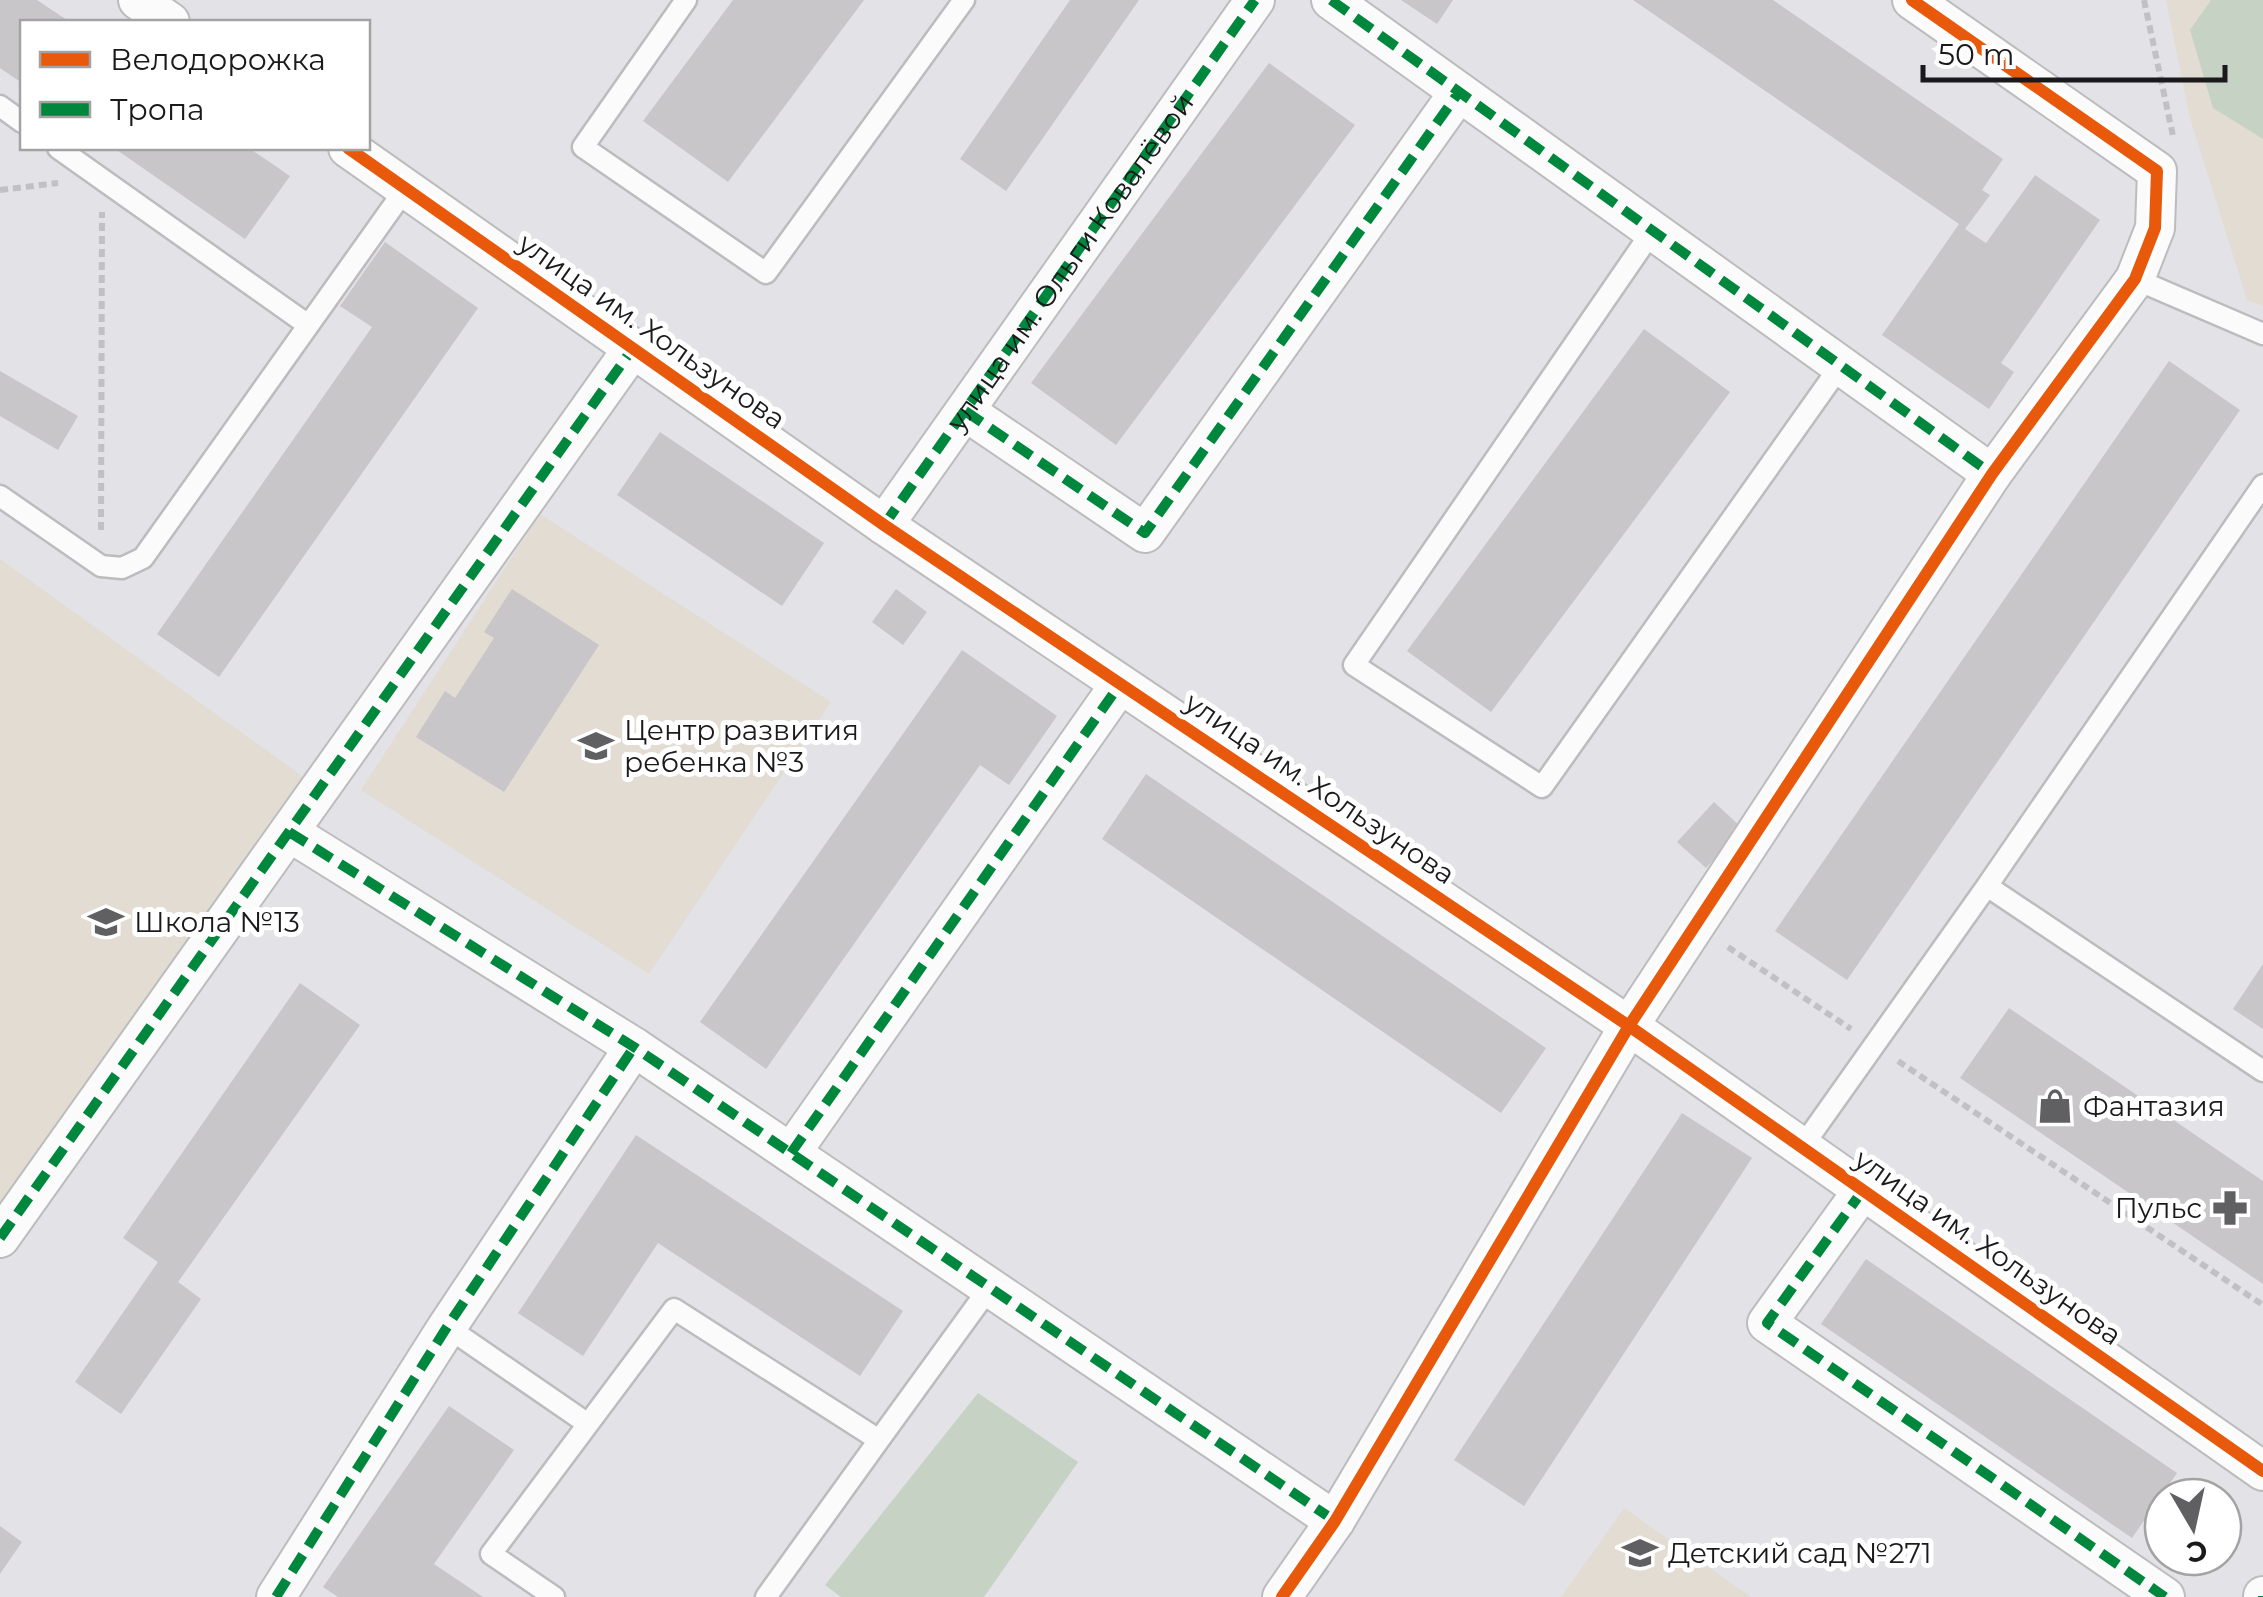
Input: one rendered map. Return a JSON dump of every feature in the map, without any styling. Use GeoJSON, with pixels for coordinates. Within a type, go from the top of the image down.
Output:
{"type":"FeatureCollection","features":[{"type":"Feature","properties":{"kind":"street"},"geometry":{"type":"LineString","coordinates":[[138,0],[167,20]]}},
{"type":"Feature","properties":{"kind":"street","name":"улица им. Ольги Ковалёвой"},"geometry":{"type":"LineString","coordinates":[[884,525],[1255,0]]}},
{"type":"Feature","properties":{"kind":"street"},"geometry":{"type":"LineString","coordinates":[[1331,0],[1992,474]]}},
{"type":"Feature","properties":{"kind":"street"},"geometry":{"type":"LineString","coordinates":[[1282,1597],[1335,1521],[1629,1026],[1992,474],[2135,279],[2155,228],[2157,171],[1912,0]]}},
{"type":"Feature","properties":{"kind":"street"},"geometry":{"type":"LineString","coordinates":[[964,411],[1145,533],[1460,92]]}},
{"type":"Feature","properties":{"kind":"street","name":"улица им. Хользунова"},"geometry":{"type":"LineString","coordinates":[[351,150],[884,525],[1629,1026],[2263,1471]]}},
{"type":"Feature","properties":{"kind":"street"},"geometry":{"type":"LineString","coordinates":[[0,1238],[634,348]]}},
{"type":"Feature","properties":{"kind":"street"},"geometry":{"type":"LineString","coordinates":[[792,1153],[1120,684]]}},
{"type":"Feature","properties":{"kind":"street"},"geometry":{"type":"LineString","coordinates":[[289,832],[634,1047],[1335,1521]]}},
{"type":"Feature","properties":{"kind":"street"},"geometry":{"type":"LineString","coordinates":[[276,1597],[447,1327],[634,1047]]}},
{"type":"Feature","properties":{"kind":"street"},"geometry":{"type":"LineString","coordinates":[[1863,1190],[1767,1323],[2165,1597]]}},
{"type":"Feature","properties":{"kind":"lane"},"geometry":{"type":"LineString","coordinates":[[686,0],[582,147],[766,274],[964,0]]}},
{"type":"Feature","properties":{"kind":"lane"},"geometry":{"type":"LineString","coordinates":[[61,150],[308,325]]}},
{"type":"Feature","properties":{"kind":"lane"},"geometry":{"type":"LineString","coordinates":[[0,496],[101,566],[122,568],[143,558],[406,188]]}},
{"type":"Feature","properties":{"kind":"lane"},"geometry":{"type":"LineString","coordinates":[[1653,230],[1354,665],[1542,787],[1841,365]]}},
{"type":"Feature","properties":{"kind":"lane"},"geometry":{"type":"LineString","coordinates":[[2135,279],[2263,334]]}},
{"type":"Feature","properties":{"kind":"lane"},"geometry":{"type":"LineString","coordinates":[[1802,1147],[2263,485]]}},
{"type":"Feature","properties":{"kind":"lane"},"geometry":{"type":"LineString","coordinates":[[1986,886],[2263,1071]]}},
{"type":"Feature","properties":{"kind":"lane"},"geometry":{"type":"LineString","coordinates":[[766,1597],[990,1287]]}},
{"type":"Feature","properties":{"kind":"lane"},"geometry":{"type":"LineString","coordinates":[[554,1597],[491,1554],[674,1308],[879,1440]]}},
{"type":"Feature","properties":{"kind":"lane"},"geometry":{"type":"LineString","coordinates":[[447,1327],[588,1424]]}},
{"type":"Feature","properties":{"kind":"path"},"geometry":{"type":"LineString","coordinates":[[2144,0],[2173,136],[2157,171]]}},
{"type":"Feature","properties":{"kind":"path"},"geometry":{"type":"LineString","coordinates":[[101,566],[102,178]]}},
{"type":"Feature","properties":{"kind":"path"},"geometry":{"type":"LineString","coordinates":[[1696,925],[2263,1305]]}},
{"type":"Feature","properties":{"kind":"shaded area"},"geometry":{"type":"Polygon","coordinates":[[[2166,0],[2263,0],[2263,306],[2247,300],[2190,118],[2166,0]]]}},
{"type":"Feature","properties":{"kind":"shaded area","name":"Центр развития ребенка №3"},"geometry":{"type":"Polygon","coordinates":[[[540,514],[831,702],[649,974],[361,790],[540,514]]]}},
{"type":"Feature","properties":{"kind":"shaded area","name":"Школа №13"},"geometry":{"type":"Polygon","coordinates":[[[0,559],[312,783],[0,1228],[0,559]]]}},
{"type":"Feature","properties":{"kind":"shaded area","name":"Детский сад №271"},"geometry":{"type":"Polygon","coordinates":[[[1624,1508],[1751,1597],[1561,1597],[1624,1508]]]}},
{"type":"Feature","properties":{"kind":"green space"},"geometry":{"type":"Polygon","coordinates":[[[2211,0],[2263,0],[2263,139],[2213,108],[2190,30],[2211,0]]]}},
{"type":"Feature","properties":{"kind":"green space"},"geometry":{"type":"Polygon","coordinates":[[[978,1393],[1078,1462],[984,1597],[841,1597],[825,1585],[978,1393]]]}},
{"type":"Feature","properties":{"kind":"building"},"geometry":{"type":"Polygon","coordinates":[[[0,0],[37,0],[67,20],[20,20],[20,82],[0,68],[0,0]]]}},
{"type":"Feature","properties":{"kind":"building"},"geometry":{"type":"Polygon","coordinates":[[[733,0],[864,0],[728,182],[643,121],[733,0]]]}},
{"type":"Feature","properties":{"kind":"building"},"geometry":{"type":"Polygon","coordinates":[[[1070,0],[1139,0],[1006,191],[960,159],[1070,0]]]}},
{"type":"Feature","properties":{"kind":"building"},"geometry":{"type":"Polygon","coordinates":[[[1401,0],[1453,0],[1437,24],[1401,0]]]}},
{"type":"Feature","properties":{"kind":"building"},"geometry":{"type":"Polygon","coordinates":[[[1633,0],[1773,0],[2003,159],[1982,190],[1990,195],[1965,229],[1986,243],[2035,175],[2100,220],[2001,363],[2014,372],[1989,409],[1882,335],[1959,224],[1633,0]]]}},
{"type":"Feature","properties":{"kind":"building"},"geometry":{"type":"Polygon","coordinates":[[[1269,63],[1355,125],[1116,445],[1031,383],[1269,63]]]}},
{"type":"Feature","properties":{"kind":"building"},"geometry":{"type":"Polygon","coordinates":[[[117,150],[252,150],[290,176],[245,239],[117,150]]]}},
{"type":"Feature","properties":{"kind":"building"},"geometry":{"type":"Polygon","coordinates":[[[385,242],[478,308],[219,677],[157,634],[372,327],[340,306],[385,242]]]}},
{"type":"Feature","properties":{"kind":"building"},"geometry":{"type":"Polygon","coordinates":[[[1644,329],[1730,392],[1491,712],[1407,651],[1644,329]]]}},
{"type":"Feature","properties":{"kind":"building"},"geometry":{"type":"Polygon","coordinates":[[[2169,361],[2240,410],[1847,980],[1775,931],[2169,361]]]}},
{"type":"Feature","properties":{"kind":"building"},"geometry":{"type":"Polygon","coordinates":[[[0,371],[78,416],[58,450],[0,416],[0,371]]]}},
{"type":"Feature","properties":{"kind":"building"},"geometry":{"type":"Polygon","coordinates":[[[660,432],[824,543],[782,606],[617,495],[660,432]]]}},
{"type":"Feature","properties":{"kind":"building"},"geometry":{"type":"Polygon","coordinates":[[[512,589],[599,645],[504,792],[416,737],[445,691],[455,698],[494,638],[484,632],[512,589]]]}},
{"type":"Feature","properties":{"kind":"building"},"geometry":{"type":"Polygon","coordinates":[[[896,589],[927,612],[903,645],[872,622],[896,589]]]}},
{"type":"Feature","properties":{"kind":"building"},"geometry":{"type":"Polygon","coordinates":[[[962,650],[1057,716],[1009,785],[980,765],[766,1069],[700,1022],[962,650]]]}},
{"type":"Feature","properties":{"kind":"building"},"geometry":{"type":"Polygon","coordinates":[[[1146,774],[1546,1048],[1501,1113],[1102,839],[1146,774]]]}},
{"type":"Feature","properties":{"kind":"building"},"geometry":{"type":"Polygon","coordinates":[[[1714,802],[1742,828],[1706,868],[1677,842],[1714,802]]]}},
{"type":"Feature","properties":{"kind":"building"},"geometry":{"type":"Polygon","coordinates":[[[2263,964],[2263,1029],[2233,1009],[2263,964]]]}},
{"type":"Feature","properties":{"kind":"building"},"geometry":{"type":"Polygon","coordinates":[[[300,983],[360,1025],[178,1282],[201,1299],[121,1414],[75,1382],[158,1262],[123,1238],[300,983]]]}},
{"type":"Feature","properties":{"kind":"building"},"geometry":{"type":"Polygon","coordinates":[[[2009,1008],[2263,1181],[2263,1284],[1960,1078],[2009,1008]]]}},
{"type":"Feature","properties":{"kind":"building"},"geometry":{"type":"Polygon","coordinates":[[[1682,1113],[1752,1158],[1524,1506],[1454,1460],[1682,1113]]]}},
{"type":"Feature","properties":{"kind":"building"},"geometry":{"type":"Polygon","coordinates":[[[636,1135],[903,1311],[860,1376],[658,1243],[583,1356],[518,1313],[636,1135]]]}},
{"type":"Feature","properties":{"kind":"building"},"geometry":{"type":"Polygon","coordinates":[[[1866,1259],[2177,1473],[2174,1477],[2143,1477],[2143,1522],[2132,1538],[1821,1324],[1866,1259]]]}},
{"type":"Feature","properties":{"kind":"building"},"geometry":{"type":"Polygon","coordinates":[[[449,1406],[514,1450],[434,1564],[483,1597],[338,1597],[323,1587],[449,1406]]]}},
{"type":"Feature","properties":{"kind":"building"},"geometry":{"type":"Polygon","coordinates":[[[0,1526],[22,1542],[0,1574],[0,1526]]]}},
{"type":"Feature","properties":{"kind":"marked path"},"geometry":{"type":"LineString","coordinates":[[884,525],[1255,0]]}},
{"type":"Feature","properties":{"kind":"marked path"},"geometry":{"type":"LineString","coordinates":[[1331,0],[1992,474]]}},
{"type":"Feature","properties":{"kind":"marked path"},"geometry":{"type":"LineString","coordinates":[[965,411],[1145,533],[1459,92]]}},
{"type":"Feature","properties":{"kind":"marked path"},"geometry":{"type":"LineString","coordinates":[[0,1238],[633,348]]}},
{"type":"Feature","properties":{"kind":"marked path"},"geometry":{"type":"LineString","coordinates":[[791,1153],[1120,684]]}},
{"type":"Feature","properties":{"kind":"marked path"},"geometry":{"type":"LineString","coordinates":[[289,832],[634,1047],[1335,1521]]}},
{"type":"Feature","properties":{"kind":"marked path"},"geometry":{"type":"LineString","coordinates":[[276,1597],[447,1327],[634,1047]]}},
{"type":"Feature","properties":{"kind":"marked path"},"geometry":{"type":"LineString","coordinates":[[1863,1190],[1767,1323],[2165,1597]]}},
{"type":"Feature","properties":{"kind":"cycle path"},"geometry":{"type":"LineString","coordinates":[[1282,1597],[1335,1521],[1629,1026],[1992,474],[2135,279],[2155,228],[2157,171],[1912,0]]}},
{"type":"Feature","properties":{"kind":"cycle path"},"geometry":{"type":"LineString","coordinates":[[351,150],[884,525],[1629,1026],[2263,1471]]}},
{"type":"Feature","properties":{"kind":"place","name":"Центр развития ребенка №3"},"geometry":{"type":"Point","coordinates":[596,746]}},
{"type":"Feature","properties":{"kind":"place","name":"Школа №13"},"geometry":{"type":"Point","coordinates":[106,922]}},
{"type":"Feature","properties":{"kind":"place","name":"Фантазия"},"geometry":{"type":"Point","coordinates":[2055,1106]}},
{"type":"Feature","properties":{"kind":"place","name":"Пульс"},"geometry":{"type":"Point","coordinates":[2230,1208]}},
{"type":"Feature","properties":{"kind":"place","name":"Детский сад №271"},"geometry":{"type":"Point","coordinates":[1640,1553]}}]}
